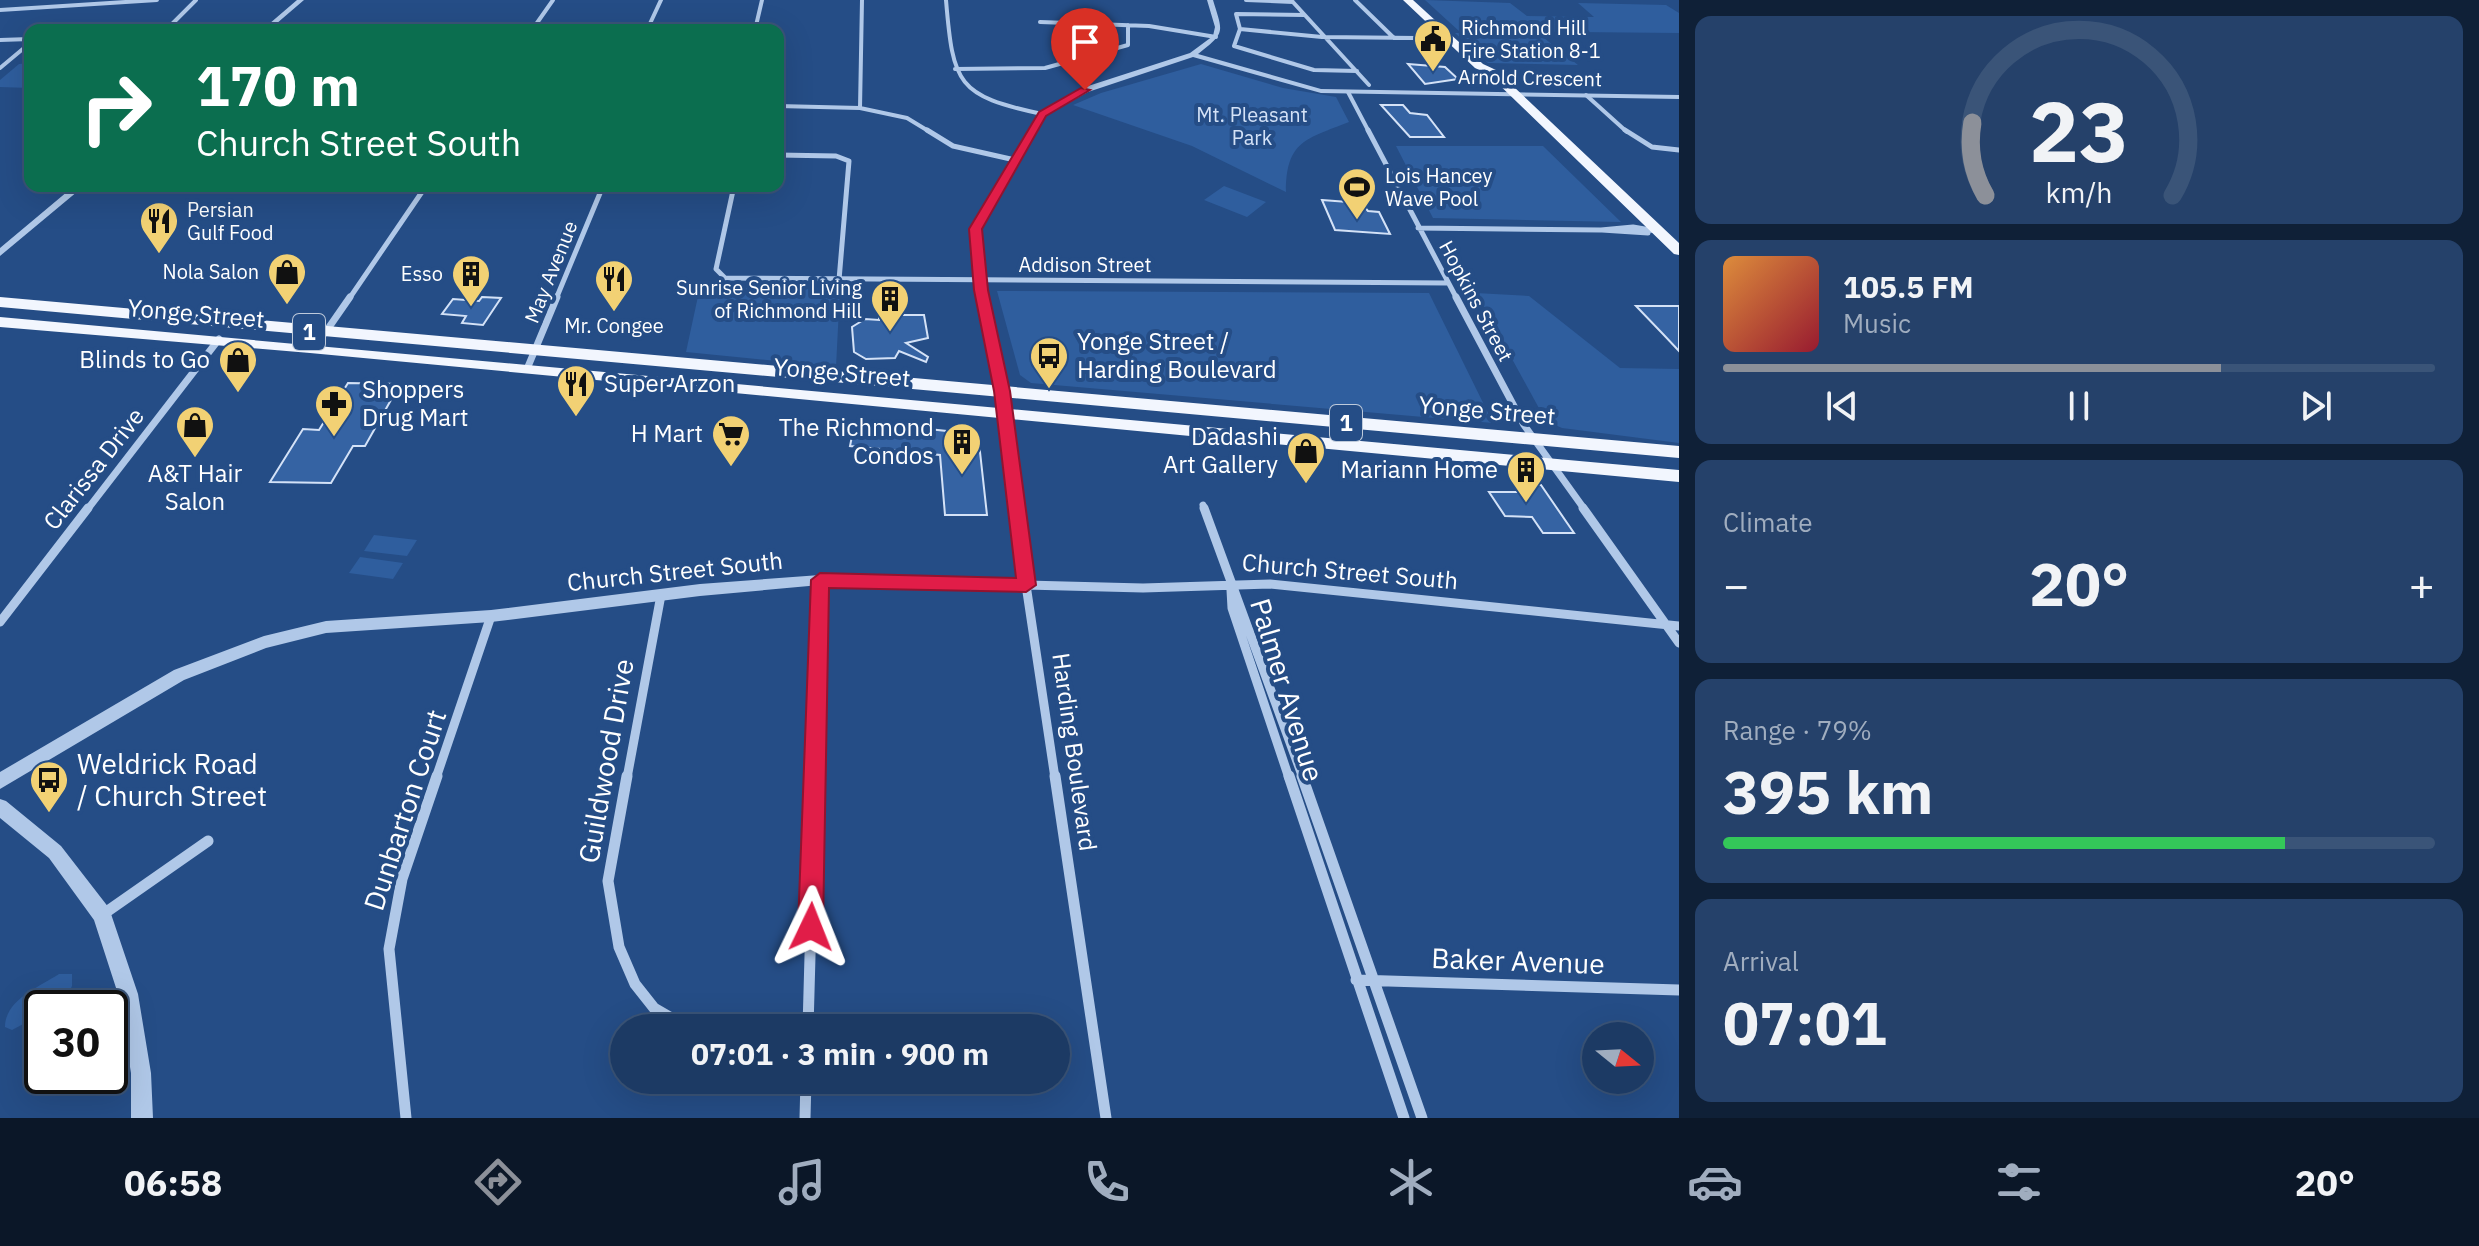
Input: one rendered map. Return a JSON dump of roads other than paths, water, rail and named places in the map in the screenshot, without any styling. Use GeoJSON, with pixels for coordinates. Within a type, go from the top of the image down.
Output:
{"type":"FeatureCollection","features":[{"type":"Feature","properties":{"kind":"main road"},"geometry":{"type":"LineString","coordinates":[[1408,0],[1479,66],[1514,93],[1679,251]]}},
{"type":"Feature","properties":{"kind":"main road"},"geometry":{"type":"LineString","coordinates":[[1479,66],[1480,74],[1535,125],[1552,132]]}},
{"type":"Feature","properties":{"kind":"main road","name":"Yonge Street"},"geometry":{"type":"LineString","coordinates":[[0,302],[1679,452]]}},
{"type":"Feature","properties":{"kind":"main road","name":"Yonge Street"},"geometry":{"type":"LineString","coordinates":[[0,322],[219,339],[1679,476]]}},
{"type":"Feature","properties":{"kind":"street"},"geometry":{"type":"LineString","coordinates":[[0,10],[157,0]]}},
{"type":"Feature","properties":{"kind":"street"},"geometry":{"type":"LineString","coordinates":[[173,24],[196,0]]}},
{"type":"Feature","properties":{"kind":"street"},"geometry":{"type":"LineString","coordinates":[[272,24],[301,0]]}},
{"type":"Feature","properties":{"kind":"street"},"geometry":{"type":"LineString","coordinates":[[536,24],[553,0]]}},
{"type":"Feature","properties":{"kind":"street"},"geometry":{"type":"LineString","coordinates":[[650,24],[661,0]]}},
{"type":"Feature","properties":{"kind":"street"},"geometry":{"type":"LineString","coordinates":[[756,24],[762,0]]}},
{"type":"Feature","properties":{"kind":"street"},"geometry":{"type":"LineString","coordinates":[[860,108],[862,0]]}},
{"type":"Feature","properties":{"kind":"street"},"geometry":{"type":"LineString","coordinates":[[946,0],[955,69],[971,89],[1003,106],[1042,114],[1085,90],[1193,55],[1216,37],[1218,27],[1210,0]]}},
{"type":"Feature","properties":{"kind":"street"},"geometry":{"type":"LineString","coordinates":[[1246,0],[1292,1],[1369,85]]}},
{"type":"Feature","properties":{"kind":"street"},"geometry":{"type":"LineString","coordinates":[[1355,0],[1394,38]]}},
{"type":"Feature","properties":{"kind":"street"},"geometry":{"type":"LineString","coordinates":[[1304,15],[1236,14],[1240,29],[1234,46],[1314,70],[1357,71]]}},
{"type":"Feature","properties":{"kind":"street"},"geometry":{"type":"LineString","coordinates":[[1040,22],[1128,25],[1216,37]]}},
{"type":"Feature","properties":{"kind":"street"},"geometry":{"type":"LineString","coordinates":[[955,69],[1045,68],[1085,59],[1124,48],[1130,41],[1128,25]]}},
{"type":"Feature","properties":{"kind":"street"},"geometry":{"type":"LineString","coordinates":[[1240,29],[1322,37],[1417,38]]}},
{"type":"Feature","properties":{"kind":"street"},"geometry":{"type":"LineString","coordinates":[[0,40],[24,41]]}},
{"type":"Feature","properties":{"kind":"street"},"geometry":{"type":"LineString","coordinates":[[0,68],[24,46]]}},
{"type":"Feature","properties":{"kind":"street","name":"Arnold Crescent"},"geometry":{"type":"LineString","coordinates":[[1193,55],[1296,86],[1348,92],[1679,97]]}},
{"type":"Feature","properties":{"kind":"street","name":"Hopkins Street"},"geometry":{"type":"LineString","coordinates":[[1348,92],[1447,283],[1533,439],[1679,643]]}},
{"type":"Feature","properties":{"kind":"street"},"geometry":{"type":"LineString","coordinates":[[1586,95],[1643,144],[1661,151],[1679,150]]}},
{"type":"Feature","properties":{"kind":"street"},"geometry":{"type":"LineString","coordinates":[[784,106],[860,108],[907,118],[953,146],[1015,160]]}},
{"type":"Feature","properties":{"kind":"street","name":"Harding Boulevard"},"geometry":{"type":"LineString","coordinates":[[1042,114],[976,229],[980,281],[1002,391],[1026,585],[1106,1118]]}},
{"type":"Feature","properties":{"kind":"street"},"geometry":{"type":"LineString","coordinates":[[784,155],[836,156],[849,161],[839,280]]}},
{"type":"Feature","properties":{"kind":"street"},"geometry":{"type":"LineString","coordinates":[[0,253],[72,192]]}},
{"type":"Feature","properties":{"kind":"street"},"geometry":{"type":"LineString","coordinates":[[325,333],[422,192]]}},
{"type":"Feature","properties":{"kind":"street","name":"May Avenue"},"geometry":{"type":"LineString","coordinates":[[527,369],[601,192]]}},
{"type":"Feature","properties":{"kind":"street","name":"Addison Street"},"geometry":{"type":"LineString","coordinates":[[733,192],[717,273],[725,278],[1447,283]]}},
{"type":"Feature","properties":{"kind":"street"},"geometry":{"type":"LineString","coordinates":[[1418,228],[1657,232]]}},
{"type":"Feature","properties":{"kind":"street","name":"Clarissa Drive"},"geometry":{"type":"LineString","coordinates":[[0,622],[219,339]]}},
{"type":"Feature","properties":{"kind":"street"},"geometry":{"type":"LineString","coordinates":[[1203,505],[1231,586]]}},
{"type":"Feature","properties":{"kind":"street"},"geometry":{"type":"LineString","coordinates":[[808,1014],[820,580]]}},
{"type":"Feature","properties":{"kind":"street","name":"Church Street South"},"geometry":{"type":"LineString","coordinates":[[0,781],[179,675],[222,656],[326,627],[491,616],[820,580],[1026,585],[1270,584],[1679,626]]}},
{"type":"Feature","properties":{"kind":"street","name":"Palmer Avenue"},"geometry":{"type":"LineString","coordinates":[[1231,586],[1232,608],[1404,1118]]}},
{"type":"Feature","properties":{"kind":"street","name":"Palmer Avenue"},"geometry":{"type":"LineString","coordinates":[[1231,586],[1241,603],[1422,1118]]}},
{"type":"Feature","properties":{"kind":"street","name":"Guildwood Drive"},"geometry":{"type":"LineString","coordinates":[[661,595],[608,881],[619,947],[635,984],[654,1008],[664,1014]]}},
{"type":"Feature","properties":{"kind":"street","name":"Dunbarton Court"},"geometry":{"type":"LineString","coordinates":[[406,1118],[389,949],[393,918],[402,879],[473,678],[491,616]]}},
{"type":"Feature","properties":{"kind":"street"},"geometry":{"type":"LineString","coordinates":[[0,807],[55,852],[102,915],[128,994],[141,1073],[142,1118]]}},
{"type":"Feature","properties":{"kind":"street"},"geometry":{"type":"LineString","coordinates":[[102,915],[208,841]]}},
{"type":"Feature","properties":{"kind":"street","name":"Baker Avenue"},"geometry":{"type":"LineString","coordinates":[[1356,980],[1679,990]]}},
{"type":"Feature","properties":{"kind":"street"},"geometry":{"type":"LineString","coordinates":[[805,1118],[806,1094]]}},
{"type":"Feature","properties":{"kind":"place","name":"Richmond Hill Fire Station 8-1"},"geometry":{"type":"Point","coordinates":[1433,73]}},
{"type":"Feature","properties":{"kind":"place","name":"Lois Hancey Wave Pool"},"geometry":{"type":"Point","coordinates":[1357,221]}},
{"type":"Feature","properties":{"kind":"place","name":"Persian Gulf Food"},"geometry":{"type":"Point","coordinates":[159,255]}},
{"type":"Feature","properties":{"kind":"place","name":"Nola Salon"},"geometry":{"type":"Point","coordinates":[287,306]}},
{"type":"Feature","properties":{"kind":"place","name":"Esso"},"geometry":{"type":"Point","coordinates":[471,308]}},
{"type":"Feature","properties":{"kind":"place","name":"Mr. Congee"},"geometry":{"type":"Point","coordinates":[614,313]}},
{"type":"Feature","properties":{"kind":"place","name":"Sunrise Senior Living of Richmond Hill"},"geometry":{"type":"Point","coordinates":[890,333]}},
{"type":"Feature","properties":{"kind":"place","name":"Yonge Street / Harding Boulevard"},"geometry":{"type":"Point","coordinates":[1049,390]}},
{"type":"Feature","properties":{"kind":"place","name":"Blinds to Go"},"geometry":{"type":"Point","coordinates":[238,394]}},
{"type":"Feature","properties":{"kind":"place","name":"Super Arzon"},"geometry":{"type":"Point","coordinates":[576,418]}},
{"type":"Feature","properties":{"kind":"place","name":"Shoppers Drug Mart"},"geometry":{"type":"Point","coordinates":[334,438]}},
{"type":"Feature","properties":{"kind":"place","name":"A&T Hair Salon"},"geometry":{"type":"Point","coordinates":[195,459]}},
{"type":"Feature","properties":{"kind":"place","name":"H Mart"},"geometry":{"type":"Point","coordinates":[731,468]}},
{"type":"Feature","properties":{"kind":"place","name":"The Richmond Condos"},"geometry":{"type":"Point","coordinates":[962,476]}},
{"type":"Feature","properties":{"kind":"place","name":"Dadashi Art Gallery"},"geometry":{"type":"Point","coordinates":[1306,485]}},
{"type":"Feature","properties":{"kind":"place","name":"Mariann Home"},"geometry":{"type":"Point","coordinates":[1526,504]}},
{"type":"Feature","properties":{"kind":"place","name":"Weldrick Road / Church Street"},"geometry":{"type":"Point","coordinates":[49,814]}},
{"type":"Feature","properties":{"kind":"park label","name":"Mt. Pleasant Park"},"geometry":{"type":"Point","coordinates":[1252,126]}}]}
